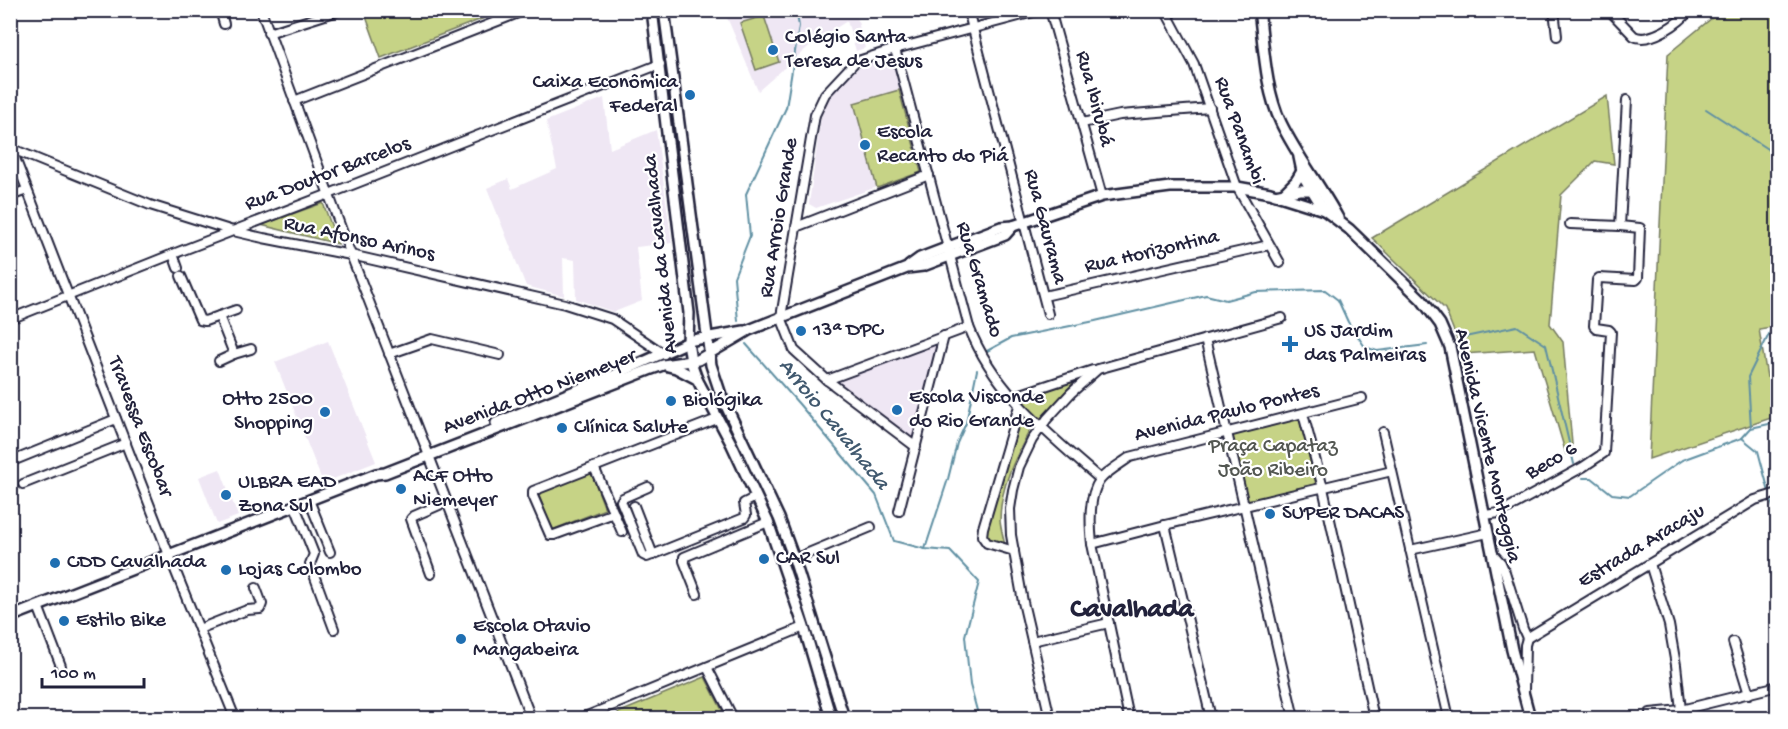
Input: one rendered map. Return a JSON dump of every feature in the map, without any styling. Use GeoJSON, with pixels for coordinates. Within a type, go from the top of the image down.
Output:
{"type":"FeatureCollection","features":[{"type":"Feature","properties":{"kind":"main road","name":"Avenida da Cavalhada"},"geometry":{"type":"LineString","coordinates":[[652,10],[689,313],[688,342],[691,362],[697,379],[732,445],[768,522],[804,627],[831,718]]}},
{"type":"Feature","properties":{"kind":"main road","name":"Avenida da Cavalhada"},"geometry":{"type":"LineString","coordinates":[[664,10],[708,354],[721,395],[779,518],[844,718]]}},
{"type":"Feature","properties":{"kind":"main road","name":"Avenida Vicente Monteggia"},"geometry":{"type":"LineString","coordinates":[[1259,10],[1270,93],[1280,121],[1304,168],[1328,208],[1422,300],[1440,324],[1450,347],[1512,650],[1524,693],[1527,718]]}},
{"type":"Feature","properties":{"kind":"main road"},"geometry":{"type":"LineString","coordinates":[[660,64],[666,67],[674,93]]}},
{"type":"Feature","properties":{"kind":"main road"},"geometry":{"type":"LineString","coordinates":[[1280,194],[1296,181],[1304,168],[1312,185],[1311,196],[1295,202]]}},
{"type":"Feature","properties":{"kind":"main road","name":"Avenida Otto Niemeyer"},"geometry":{"type":"LineString","coordinates":[[428,453],[663,365],[691,362],[749,330],[907,268],[922,266],[950,251],[1005,235],[1013,226],[1101,196],[1170,187],[1237,187],[1280,194],[1295,202],[1328,208]]}},
{"type":"Feature","properties":{"kind":"main road"},"geometry":{"type":"LineString","coordinates":[[1312,190],[1317,192],[1328,208]]}},
{"type":"Feature","properties":{"kind":"main road","name":"Avenida Otto Niemeyer"},"geometry":{"type":"LineString","coordinates":[[1280,194],[1312,190]]}},
{"type":"Feature","properties":{"kind":"main road","name":"Avenida Otto Niemeyer"},"geometry":{"type":"LineString","coordinates":[[10,617],[375,474],[385,473],[688,342],[749,330]]}},
{"type":"Feature","properties":{"kind":"main road"},"geometry":{"type":"LineString","coordinates":[[663,365],[676,368],[697,379]]}},
{"type":"Feature","properties":{"kind":"street"},"geometry":{"type":"LineString","coordinates":[[220,10],[224,24]]}},
{"type":"Feature","properties":{"kind":"street"},"geometry":{"type":"LineString","coordinates":[[261,10],[351,255],[531,718]]}},
{"type":"Feature","properties":{"kind":"street"},"geometry":{"type":"LineString","coordinates":[[268,33],[340,10]]}},
{"type":"Feature","properties":{"kind":"street"},"geometry":{"type":"LineString","coordinates":[[294,102],[505,14],[526,10]]}},
{"type":"Feature","properties":{"kind":"street","name":"Rua Gaurama"},"geometry":{"type":"LineString","coordinates":[[968,10],[1048,314]]}},
{"type":"Feature","properties":{"kind":"street","name":"Rua Arroio Grande"},"geometry":{"type":"LineString","coordinates":[[916,447],[827,380],[794,350],[782,317],[815,115],[825,94],[855,62],[1041,10]]}},
{"type":"Feature","properties":{"kind":"street","name":"Rua Ibirubá"},"geometry":{"type":"LineString","coordinates":[[1050,10],[1101,196]]}},
{"type":"Feature","properties":{"kind":"street","name":"Rua Panambi"},"geometry":{"type":"LineString","coordinates":[[1165,10],[1194,64],[1237,187],[1280,263]]}},
{"type":"Feature","properties":{"kind":"street"},"geometry":{"type":"LineString","coordinates":[[1554,10],[1557,36]]}},
{"type":"Feature","properties":{"kind":"street"},"geometry":{"type":"LineString","coordinates":[[1609,10],[1639,39],[1645,39],[1675,25],[1688,14],[1689,10]]}},
{"type":"Feature","properties":{"kind":"street","name":"Rua Gramado"},"geometry":{"type":"LineString","coordinates":[[895,49],[969,327],[977,348],[1019,406],[1100,479]]}},
{"type":"Feature","properties":{"kind":"street","name":"Rua Doutor Barcelos"},"geometry":{"type":"LineString","coordinates":[[10,319],[660,64]]}},
{"type":"Feature","properties":{"kind":"street"},"geometry":{"type":"LineString","coordinates":[[1570,225],[1620,226],[1627,100]]}},
{"type":"Feature","properties":{"kind":"street"},"geometry":{"type":"LineString","coordinates":[[1082,123],[1120,115],[1210,108]]}},
{"type":"Feature","properties":{"kind":"street","name":"Travessa Escobar"},"geometry":{"type":"LineString","coordinates":[[11,148],[169,555],[235,718]]}},
{"type":"Feature","properties":{"kind":"street","name":"Rua Afonso Arinos"},"geometry":{"type":"LineString","coordinates":[[11,148],[150,205],[233,231],[351,255],[565,304],[612,320],[664,354]]}},
{"type":"Feature","properties":{"kind":"street"},"geometry":{"type":"LineString","coordinates":[[796,227],[929,175]]}},
{"type":"Feature","properties":{"kind":"street"},"geometry":{"type":"LineString","coordinates":[[10,196],[27,190]]}},
{"type":"Feature","properties":{"kind":"street"},"geometry":{"type":"LineString","coordinates":[[262,219],[258,226],[262,238]]}},
{"type":"Feature","properties":{"kind":"street","name":"Beco 6"},"geometry":{"type":"LineString","coordinates":[[1485,515],[1499,513],[1604,453],[1611,332],[1594,326],[1597,280],[1599,278],[1636,280],[1638,278],[1640,228],[1620,226]]}},
{"type":"Feature","properties":{"kind":"street","name":"Rua Horizontina"},"geometry":{"type":"LineString","coordinates":[[1044,296],[1269,245]]}},
{"type":"Feature","properties":{"kind":"street"},"geometry":{"type":"LineString","coordinates":[[173,254],[200,320],[205,321],[236,310]]}},
{"type":"Feature","properties":{"kind":"street"},"geometry":{"type":"LineString","coordinates":[[219,316],[234,354]]}},
{"type":"Feature","properties":{"kind":"street"},"geometry":{"type":"LineString","coordinates":[[1012,397],[1098,369],[1282,318]]}},
{"type":"Feature","properties":{"kind":"street"},"geometry":{"type":"LineString","coordinates":[[827,380],[969,327]]}},
{"type":"Feature","properties":{"kind":"street"},"geometry":{"type":"LineString","coordinates":[[899,510],[944,336]]}},
{"type":"Feature","properties":{"kind":"street"},"geometry":{"type":"LineString","coordinates":[[389,354],[432,339],[500,355]]}},
{"type":"Feature","properties":{"kind":"street"},"geometry":{"type":"LineString","coordinates":[[1204,339],[1294,718]]}},
{"type":"Feature","properties":{"kind":"street"},"geometry":{"type":"LineString","coordinates":[[219,361],[251,348]]}},
{"type":"Feature","properties":{"kind":"street"},"geometry":{"type":"LineString","coordinates":[[1050,718],[1023,602],[1011,535],[1010,510],[1020,465],[1032,440],[1047,419],[1074,390],[1098,369]]}},
{"type":"Feature","properties":{"kind":"street","name":"Avenida Paulo Pontes"},"geometry":{"type":"LineString","coordinates":[[1100,479],[1130,457],[1362,398]]}},
{"type":"Feature","properties":{"kind":"street"},"geometry":{"type":"LineString","coordinates":[[1014,551],[987,543],[982,536],[1019,406]]}},
{"type":"Feature","properties":{"kind":"street"},"geometry":{"type":"LineString","coordinates":[[1303,414],[1323,488],[1374,718]]}},
{"type":"Feature","properties":{"kind":"street"},"geometry":{"type":"LineString","coordinates":[[10,462],[116,419]]}},
{"type":"Feature","properties":{"kind":"street"},"geometry":{"type":"LineString","coordinates":[[614,513],[554,536],[550,535],[533,491],[717,419]]}},
{"type":"Feature","properties":{"kind":"street"},"geometry":{"type":"LineString","coordinates":[[1383,432],[1449,718]]}},
{"type":"Feature","properties":{"kind":"street"},"geometry":{"type":"LineString","coordinates":[[23,484],[126,443]]}},
{"type":"Feature","properties":{"kind":"street"},"geometry":{"type":"LineString","coordinates":[[594,467],[622,532]]}},
{"type":"Feature","properties":{"kind":"street"},"geometry":{"type":"LineString","coordinates":[[1092,544],[1392,471]]}},
{"type":"Feature","properties":{"kind":"street"},"geometry":{"type":"LineString","coordinates":[[1100,479],[1092,499],[1089,520],[1092,544],[1129,718]]}},
{"type":"Feature","properties":{"kind":"street"},"geometry":{"type":"LineString","coordinates":[[648,487],[621,501],[646,557],[744,519],[747,515],[744,503],[756,497]]}},
{"type":"Feature","properties":{"kind":"street","name":"Estrada Aracaju"},"geometry":{"type":"LineString","coordinates":[[1527,638],[1755,500],[1778,493]]}},
{"type":"Feature","properties":{"kind":"street"},"geometry":{"type":"LineString","coordinates":[[309,500],[330,552]]}},
{"type":"Feature","properties":{"kind":"street"},"geometry":{"type":"LineString","coordinates":[[431,574],[411,519],[446,502]]}},
{"type":"Feature","properties":{"kind":"street"},"geometry":{"type":"LineString","coordinates":[[295,506],[314,554],[310,564],[334,629]]}},
{"type":"Feature","properties":{"kind":"street"},"geometry":{"type":"LineString","coordinates":[[634,506],[654,555]]}},
{"type":"Feature","properties":{"kind":"street"},"geometry":{"type":"LineString","coordinates":[[697,594],[684,557],[768,522]]}},
{"type":"Feature","properties":{"kind":"street"},"geometry":{"type":"LineString","coordinates":[[1165,525],[1211,718]]}},
{"type":"Feature","properties":{"kind":"street"},"geometry":{"type":"LineString","coordinates":[[794,559],[871,527]]}},
{"type":"Feature","properties":{"kind":"street"},"geometry":{"type":"LineString","coordinates":[[1410,550],[1488,533]]}},
{"type":"Feature","properties":{"kind":"street"},"geometry":{"type":"LineString","coordinates":[[1492,553],[1501,563],[1527,638],[1524,693]]}},
{"type":"Feature","properties":{"kind":"street"},"geometry":{"type":"LineString","coordinates":[[1650,564],[1669,625],[1681,710]]}},
{"type":"Feature","properties":{"kind":"street"},"geometry":{"type":"LineString","coordinates":[[199,628],[247,610],[260,609],[262,604],[256,588]]}},
{"type":"Feature","properties":{"kind":"street"},"geometry":{"type":"LineString","coordinates":[[38,606],[61,666]]}},
{"type":"Feature","properties":{"kind":"street"},"geometry":{"type":"LineString","coordinates":[[1032,641],[1109,623]]}},
{"type":"Feature","properties":{"kind":"street"},"geometry":{"type":"LineString","coordinates":[[584,718],[804,627]]}},
{"type":"Feature","properties":{"kind":"street"},"geometry":{"type":"LineString","coordinates":[[1733,642],[1749,694]]}},
{"type":"Feature","properties":{"kind":"street"},"geometry":{"type":"LineString","coordinates":[[707,666],[733,718]]}},
{"type":"Feature","properties":{"kind":"street"},"geometry":{"type":"LineString","coordinates":[[1650,713],[1681,710],[1778,686]]}},
{"type":"Feature","properties":{"kind":"shaded area","name":"Colégio Santa Teresa de Jesus"},"geometry":{"type":"Polygon","coordinates":[[[723,11],[865,11],[856,14],[865,48],[856,51],[847,21],[814,42],[758,91],[723,11]]]}},
{"type":"Feature","properties":{"kind":"shaded area","name":"Escola Recanto do Piá"},"geometry":{"type":"Polygon","coordinates":[[[891,57],[921,172],[816,208],[809,204],[821,117],[830,95],[859,67],[891,57]]]}},
{"type":"Feature","properties":{"kind":"shaded area"},"geometry":{"type":"Polygon","coordinates":[[[604,98],[610,149],[656,130],[672,243],[636,247],[642,301],[614,312],[576,299],[575,260],[563,258],[564,296],[526,286],[487,188],[508,179],[512,189],[557,169],[546,121],[604,98]]]}},
{"type":"Feature","properties":{"kind":"shaded area","name":"Otto 2500 Shopping"},"geometry":{"type":"Polygon","coordinates":[[[328,341],[376,462],[323,483],[275,362],[328,341]]]}},
{"type":"Feature","properties":{"kind":"shaded area","name":"Escola Visconde do Rio Grande"},"geometry":{"type":"Polygon","coordinates":[[[936,345],[913,439],[836,381],[936,345]]]}},
{"type":"Feature","properties":{"kind":"shaded area"},"geometry":{"type":"Polygon","coordinates":[[[220,469],[238,516],[217,524],[199,477],[220,469]]]}},
{"type":"Feature","properties":{"kind":"green space"},"geometry":{"type":"Polygon","coordinates":[[[496,10],[497,13],[381,58],[364,11],[496,10]]]}},
{"type":"Feature","properties":{"kind":"green space"},"geometry":{"type":"Polygon","coordinates":[[[1726,11],[1777,11],[1777,326],[1759,329],[1767,377],[1777,375],[1777,416],[1649,459],[1668,54],[1712,18],[1726,11]]]}},
{"type":"Feature","properties":{"kind":"green space"},"geometry":{"type":"Polygon","coordinates":[[[764,16],[779,62],[756,70],[740,23],[764,16]]]}},
{"type":"Feature","properties":{"kind":"green space"},"geometry":{"type":"Polygon","coordinates":[[[899,90],[921,172],[877,188],[854,103],[899,90]]]}},
{"type":"Feature","properties":{"kind":"green space"},"geometry":{"type":"Polygon","coordinates":[[[1607,96],[1614,164],[1595,161],[1561,195],[1550,324],[1563,342],[1573,455],[1566,454],[1535,349],[1463,354],[1445,309],[1372,238],[1607,96]]]}},
{"type":"Feature","properties":{"kind":"green space"},"geometry":{"type":"Polygon","coordinates":[[[323,203],[338,244],[261,225],[323,203]]]}},
{"type":"Feature","properties":{"kind":"green space"},"geometry":{"type":"Polygon","coordinates":[[[1075,381],[1040,419],[1024,404],[1027,397],[1075,381]]]}},
{"type":"Feature","properties":{"kind":"green space"},"geometry":{"type":"Polygon","coordinates":[[[1020,414],[1032,426],[1015,460],[1003,496],[1000,521],[1005,545],[991,542],[986,536],[986,529],[1020,414]]]}},
{"type":"Feature","properties":{"kind":"green space","name":"Praça Capataz João Ribeiro"},"geometry":{"type":"Polygon","coordinates":[[[1299,417],[1316,484],[1247,501],[1230,434],[1299,417]]]}},
{"type":"Feature","properties":{"kind":"green space"},"geometry":{"type":"Polygon","coordinates":[[[591,472],[605,509],[552,530],[538,493],[591,472]]]}},
{"type":"Feature","properties":{"kind":"green space"},"geometry":{"type":"Polygon","coordinates":[[[705,677],[726,718],[620,718],[618,713],[705,677]]]}},
{"type":"Feature","properties":{"kind":"waterway","name":"Arroio Cavalhada"},"geometry":{"type":"LineString","coordinates":[[738,321],[734,277],[750,236],[746,194],[786,108],[799,26],[796,10]]}},
{"type":"Feature","properties":{"kind":"waterway"},"geometry":{"type":"LineString","coordinates":[[1706,109],[1778,156]]}},
{"type":"Feature","properties":{"kind":"waterway"},"geometry":{"type":"LineString","coordinates":[[987,351],[1011,338],[1206,295],[1226,300],[1256,292],[1325,290],[1338,300],[1348,322],[1365,347],[1377,351],[1427,345]]}},
{"type":"Feature","properties":{"kind":"waterway"},"geometry":{"type":"LineString","coordinates":[[1751,428],[1748,377],[1778,316]]}},
{"type":"Feature","properties":{"kind":"waterway"},"geometry":{"type":"LineString","coordinates":[[1465,337],[1517,326],[1546,345],[1574,464]]}},
{"type":"Feature","properties":{"kind":"waterway","name":"Arroio Cavalhada"},"geometry":{"type":"LineString","coordinates":[[746,344],[876,495],[894,541],[925,549],[950,551],[979,582],[965,636],[970,685],[979,718]]}},
{"type":"Feature","properties":{"kind":"waterway"},"geometry":{"type":"LineString","coordinates":[[925,549],[957,443],[966,423],[977,370]]}},
{"type":"Feature","properties":{"kind":"waterway"},"geometry":{"type":"LineString","coordinates":[[1583,478],[1592,478],[1612,494],[1630,496],[1682,460],[1742,438],[1751,428],[1778,422]]}},
{"type":"Feature","properties":{"kind":"waterway"},"geometry":{"type":"LineString","coordinates":[[1742,438],[1758,451],[1773,507],[1778,517]]}},
{"type":"Feature","properties":{"kind":"place","name":"Colégio Santa Teresa de Jesus"},"geometry":{"type":"Point","coordinates":[773,50]}},
{"type":"Feature","properties":{"kind":"place","name":"Caixa Econômica Federal"},"geometry":{"type":"Point","coordinates":[690,95]}},
{"type":"Feature","properties":{"kind":"place","name":"Escola Recanto do Piá"},"geometry":{"type":"Point","coordinates":[865,145]}},
{"type":"Feature","properties":{"kind":"place","name":"13ª DPC"},"geometry":{"type":"Point","coordinates":[801,331]}},
{"type":"Feature","properties":{"kind":"place","name":"US Jardim das Palmeiras"},"geometry":{"type":"Point","coordinates":[1290,344]}},
{"type":"Feature","properties":{"kind":"place","name":"Biológika"},"geometry":{"type":"Point","coordinates":[671,401]}},
{"type":"Feature","properties":{"kind":"place","name":"Escola Visconde do Rio Grande"},"geometry":{"type":"Point","coordinates":[897,410]}},
{"type":"Feature","properties":{"kind":"place","name":"Otto 2500 Shopping"},"geometry":{"type":"Point","coordinates":[325,412]}},
{"type":"Feature","properties":{"kind":"place","name":"Clínica Salute"},"geometry":{"type":"Point","coordinates":[562,428]}},
{"type":"Feature","properties":{"kind":"place","name":"ACF Otto Niemeyer"},"geometry":{"type":"Point","coordinates":[401,489]}},
{"type":"Feature","properties":{"kind":"place","name":"ULBRA EAD Zona Sul"},"geometry":{"type":"Point","coordinates":[226,495]}},
{"type":"Feature","properties":{"kind":"place","name":"SUPER DACAS"},"geometry":{"type":"Point","coordinates":[1270,514]}},
{"type":"Feature","properties":{"kind":"place","name":"CAR Sul"},"geometry":{"type":"Point","coordinates":[764,559]}},
{"type":"Feature","properties":{"kind":"place","name":"CDD Cavalhada"},"geometry":{"type":"Point","coordinates":[55,563]}},
{"type":"Feature","properties":{"kind":"place","name":"Lojas Colombo"},"geometry":{"type":"Point","coordinates":[226,570]}},
{"type":"Feature","properties":{"kind":"place","name":"Estilo Bike"},"geometry":{"type":"Point","coordinates":[64,621]}},
{"type":"Feature","properties":{"kind":"place","name":"Escola Otavio Mangabeira"},"geometry":{"type":"Point","coordinates":[461,639]}},
{"type":"Feature","properties":{"kind":"district","name":"Cavalhada"},"geometry":{"type":"Point","coordinates":[1132,611]}}]}
